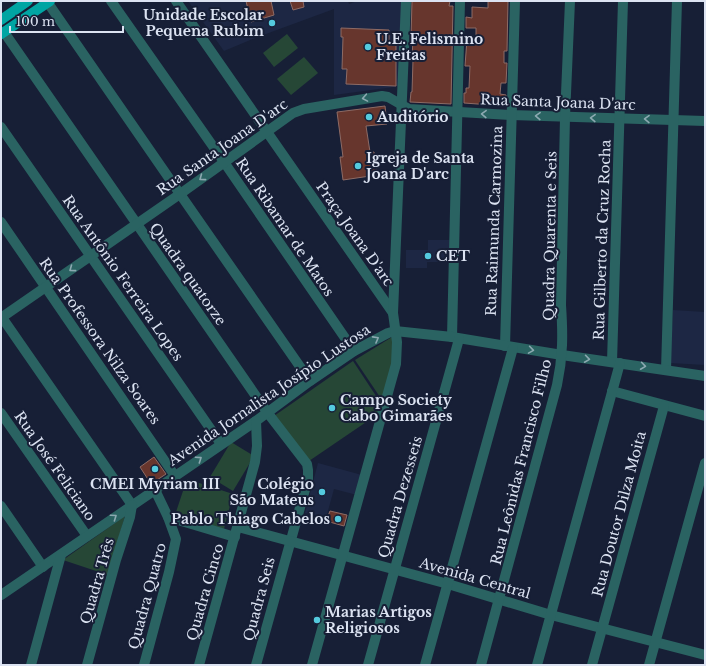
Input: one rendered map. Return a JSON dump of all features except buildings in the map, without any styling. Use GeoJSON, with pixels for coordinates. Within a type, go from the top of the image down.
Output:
{"type":"FeatureCollection","features":[{"type":"Feature","properties":{"kind":"main road"},"geometry":{"type":"LineString","coordinates":[[1,20],[28,1]]}},
{"type":"Feature","properties":{"kind":"main road"},"geometry":{"type":"LineString","coordinates":[[2,33],[49,2]]}},
{"type":"Feature","properties":{"kind":"main road"},"geometry":{"type":"LineString","coordinates":[[18,8],[24,18]]}},
{"type":"Feature","properties":{"kind":"street","name":"Rua Ribamar de Matos"},"geometry":{"type":"LineString","coordinates":[[110,1],[224,162],[354,351]]}},
{"type":"Feature","properties":{"kind":"street","name":"Praça Joana D'arc"},"geometry":{"type":"LineString","coordinates":[[176,1],[393,313]]}},
{"type":"Feature","properties":{"kind":"street","name":"Praça Joana D'arc"},"geometry":{"type":"LineString","coordinates":[[393,313],[406,1]]}},
{"type":"Feature","properties":{"kind":"street","name":"Quadra Dezesseis"},"geometry":{"type":"LineString","coordinates":[[368,665],[395,570],[455,338],[456,113],[460,1]]}},
{"type":"Feature","properties":{"kind":"street","name":"Rua Raimunda Carmozina"},"geometry":{"type":"LineString","coordinates":[[425,665],[448,584],[509,347],[515,1]]}},
{"type":"Feature","properties":{"kind":"street"},"geometry":{"type":"LineString","coordinates":[[566,117],[570,1]]}},
{"type":"Feature","properties":{"kind":"street","name":"Rua Gilberto da Cruz Rocha"},"geometry":{"type":"LineString","coordinates":[[537,665],[612,391],[616,362],[623,1]]}},
{"type":"Feature","properties":{"kind":"street"},"geometry":{"type":"LineString","coordinates":[[666,370],[677,1]]}},
{"type":"Feature","properties":{"kind":"street"},"geometry":{"type":"LineString","coordinates":[[49,2],[310,381]]}},
{"type":"Feature","properties":{"kind":"street","name":"Quadra quatorze"},"geometry":{"type":"LineString","coordinates":[[2,33],[267,412],[303,458],[308,470],[308,479],[290,541]]}},
{"type":"Feature","properties":{"kind":"street","name":"Rua Santa Joana D'arc"},"geometry":{"type":"LineString","coordinates":[[1,317],[136,225],[293,113],[304,109],[382,96],[388,97],[410,109],[456,113],[705,120]]}},
{"type":"Feature","properties":{"kind":"street","name":"Quadra Quarenta e Seis"},"geometry":{"type":"LineString","coordinates":[[562,355],[563,325],[561,305],[566,117]]}},
{"type":"Feature","properties":{"kind":"street","name":"Rua Antônio Ferreira Lopes"},"geometry":{"type":"LineString","coordinates":[[1,127],[221,444]]}},
{"type":"Feature","properties":{"kind":"street","name":"Rua Professora Nilza Soares"},"geometry":{"type":"LineString","coordinates":[[1,222],[175,476]]}},
{"type":"Feature","properties":{"kind":"street"},"geometry":{"type":"LineString","coordinates":[[312,665],[396,364],[397,352],[393,313]]}},
{"type":"Feature","properties":{"kind":"street"},"geometry":{"type":"LineString","coordinates":[[1,317],[132,505]]}},
{"type":"Feature","properties":{"kind":"street","name":"Avenida Jornalista Josípio Lustosa"},"geometry":{"type":"LineString","coordinates":[[1,595],[62,555],[87,536],[256,421],[354,351],[388,333],[395,331],[455,338],[705,376]]}},
{"type":"Feature","properties":{"kind":"street","name":"Rua Leônidas Francisco Filho"},"geometry":{"type":"LineString","coordinates":[[481,665],[557,385],[562,355]]}},
{"type":"Feature","properties":{"kind":"street"},"geometry":{"type":"LineString","coordinates":[[612,391],[705,416]]}},
{"type":"Feature","properties":{"kind":"street","name":"Rua Doutor Dilza Moita"},"geometry":{"type":"LineString","coordinates":[[592,665],[664,406]]}},
{"type":"Feature","properties":{"kind":"street","name":"Rua José Feliciano"},"geometry":{"type":"LineString","coordinates":[[1,413],[87,536]]}},
{"type":"Feature","properties":{"kind":"street"},"geometry":{"type":"LineString","coordinates":[[236,532],[255,462],[257,446],[256,421]]}},
{"type":"Feature","properties":{"kind":"street"},"geometry":{"type":"LineString","coordinates":[[650,665],[705,463]]}},
{"type":"Feature","properties":{"kind":"street","name":"Quadra Quatro"},"geometry":{"type":"LineString","coordinates":[[144,665],[171,566],[176,540],[176,535],[155,490]]}},
{"type":"Feature","properties":{"kind":"street","name":"Quadra Três"},"geometry":{"type":"LineString","coordinates":[[87,665],[116,560],[130,517],[132,505]]}},
{"type":"Feature","properties":{"kind":"street"},"geometry":{"type":"LineString","coordinates":[[1,506],[43,567]]}},
{"type":"Feature","properties":{"kind":"street","name":"Avenida Central"},"geometry":{"type":"LineString","coordinates":[[168,517],[236,532],[290,541],[448,584],[551,615],[705,655]]}},
{"type":"Feature","properties":{"kind":"street","name":"Quadra Cinco"},"geometry":{"type":"LineString","coordinates":[[199,665],[236,532]]}},
{"type":"Feature","properties":{"kind":"street","name":"Quadra Seis"},"geometry":{"type":"LineString","coordinates":[[256,665],[290,541]]}},
{"type":"Feature","properties":{"kind":"street"},"geometry":{"type":"LineString","coordinates":[[31,665],[62,555]]}},
{"type":"Feature","properties":{"kind":"shaded area"},"geometry":{"type":"Polygon","coordinates":[[[188,1],[348,1],[349,4],[357,1],[404,1],[401,86],[334,95],[334,9],[224,51],[188,1]]]}},
{"type":"Feature","properties":{"kind":"shaded area","name":"CET"},"geometry":{"type":"Polygon","coordinates":[[[428,240],[450,240],[451,262],[427,262],[427,268],[406,268],[406,250],[428,250],[428,240]]]}},
{"type":"Feature","properties":{"kind":"shaded area"},"geometry":{"type":"Polygon","coordinates":[[[673,310],[705,312],[705,365],[670,363],[673,310]]]}},
{"type":"Feature","properties":{"kind":"shaded area","name":"Colégio São Mateus"},"geometry":{"type":"Polygon","coordinates":[[[318,463],[362,475],[357,495],[334,489],[326,518],[305,513],[318,463]]]}},
{"type":"Feature","properties":{"kind":"green space"},"geometry":{"type":"Polygon","coordinates":[[[287,34],[298,48],[274,67],[263,53],[287,34]]]}},
{"type":"Feature","properties":{"kind":"green space"},"geometry":{"type":"Polygon","coordinates":[[[304,57],[318,73],[291,95],[277,79],[304,57]]]}},
{"type":"Feature","properties":{"kind":"green space"},"geometry":{"type":"Polygon","coordinates":[[[392,337],[392,365],[382,400],[355,360],[392,337]]]}},
{"type":"Feature","properties":{"kind":"green space","name":"Campo Society Cabo Gimarães"},"geometry":{"type":"Polygon","coordinates":[[[353,361],[380,402],[378,414],[309,461],[274,416],[353,361]]]}},
{"type":"Feature","properties":{"kind":"green space"},"geometry":{"type":"Polygon","coordinates":[[[231,442],[254,456],[233,491],[210,477],[231,442]]]}},
{"type":"Feature","properties":{"kind":"green space"},"geometry":{"type":"Polygon","coordinates":[[[187,479],[233,494],[224,529],[175,515],[187,479]]]}},
{"type":"Feature","properties":{"kind":"green space"},"geometry":{"type":"Polygon","coordinates":[[[125,516],[108,575],[63,560],[125,516]]]}},
{"type":"Feature","properties":{"kind":"place","name":"Unidade Escolar Pequena Rubim"},"geometry":{"type":"Point","coordinates":[272,23]}},
{"type":"Feature","properties":{"kind":"place","name":"U.E. Felismino Freitas"},"geometry":{"type":"Point","coordinates":[368,47]}},
{"type":"Feature","properties":{"kind":"place","name":"Auditório"},"geometry":{"type":"Point","coordinates":[369,117]}},
{"type":"Feature","properties":{"kind":"place","name":"Igreja de Santa Joana D'arc"},"geometry":{"type":"Point","coordinates":[358,166]}},
{"type":"Feature","properties":{"kind":"place","name":"CET"},"geometry":{"type":"Point","coordinates":[428,256]}},
{"type":"Feature","properties":{"kind":"place","name":"Campo Society Cabo Gimarães"},"geometry":{"type":"Point","coordinates":[332,408]}},
{"type":"Feature","properties":{"kind":"place","name":"CMEI Myriam III"},"geometry":{"type":"Point","coordinates":[155,469]}},
{"type":"Feature","properties":{"kind":"place","name":"Colégio São Mateus"},"geometry":{"type":"Point","coordinates":[322,492]}},
{"type":"Feature","properties":{"kind":"place","name":"Pablo Thiago Cabelos"},"geometry":{"type":"Point","coordinates":[338,519]}},
{"type":"Feature","properties":{"kind":"place","name":"Marias Artigos Religiosos"},"geometry":{"type":"Point","coordinates":[317,620]}}]}
